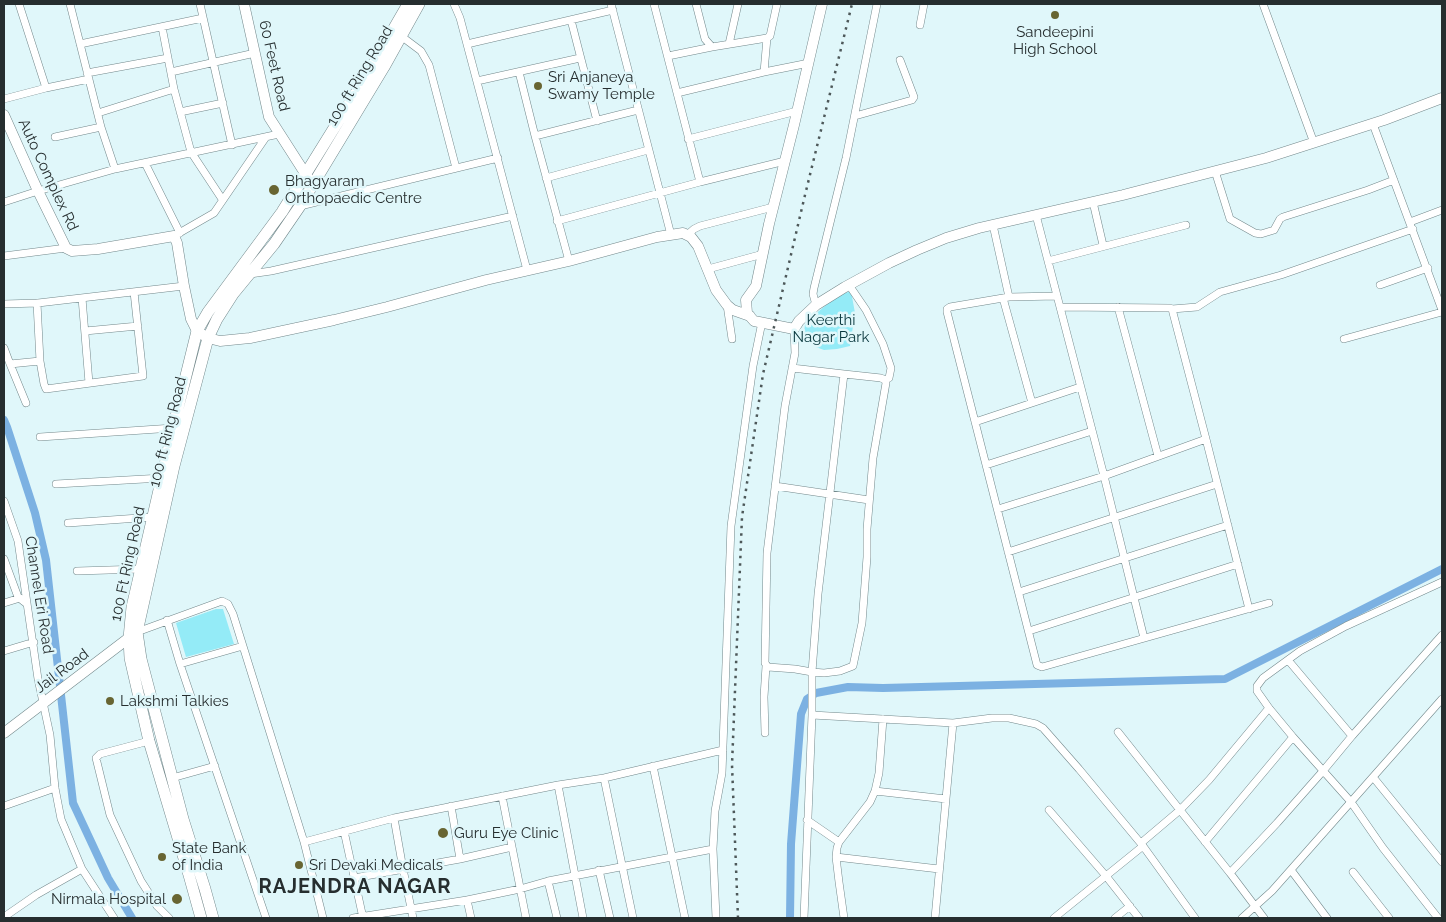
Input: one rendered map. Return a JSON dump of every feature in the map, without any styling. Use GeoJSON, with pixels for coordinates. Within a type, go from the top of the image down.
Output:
{"type":"FeatureCollection","features":[{"type":"Feature","properties":{"kind":"main road","name":"100 Ft Ring Road"},"geometry":{"type":"LineString","coordinates":[[201,918],[149,741],[130,658],[133,635],[132,607],[197,331],[208,312],[282,212],[309,180],[408,4]]}},
{"type":"Feature","properties":{"kind":"main road","name":"100 ft Ring Road"},"geometry":{"type":"LineString","coordinates":[[213,918],[183,819],[133,635],[174,466],[208,338],[228,302],[274,244],[300,206],[309,180],[364,101],[419,4]]}},
{"type":"Feature","properties":{"kind":"street"},"geometry":{"type":"LineString","coordinates":[[20,4],[46,88]]}},
{"type":"Feature","properties":{"kind":"street"},"geometry":{"type":"LineString","coordinates":[[70,4],[101,127],[115,169]]}},
{"type":"Feature","properties":{"kind":"street"},"geometry":{"type":"LineString","coordinates":[[200,4],[232,145]]}},
{"type":"Feature","properties":{"kind":"street","name":"60 Feet Road"},"geometry":{"type":"LineString","coordinates":[[244,4],[269,117],[309,180]]}},
{"type":"Feature","properties":{"kind":"street"},"geometry":{"type":"LineString","coordinates":[[454,4],[460,18],[527,270]]}},
{"type":"Feature","properties":{"kind":"street"},"geometry":{"type":"LineString","coordinates":[[654,4],[700,182]]}},
{"type":"Feature","properties":{"kind":"street"},"geometry":{"type":"LineString","coordinates":[[696,4],[705,39],[712,47]]}},
{"type":"Feature","properties":{"kind":"street"},"geometry":{"type":"LineString","coordinates":[[729,44],[738,4]]}},
{"type":"Feature","properties":{"kind":"street"},"geometry":{"type":"LineString","coordinates":[[764,72],[768,38],[777,4]]}},
{"type":"Feature","properties":{"kind":"street"},"geometry":{"type":"LineString","coordinates":[[794,329],[754,321],[747,313],[746,300],[756,286],[822,4]]}},
{"type":"Feature","properties":{"kind":"street"},"geometry":{"type":"LineString","coordinates":[[816,306],[813,294],[814,288],[846,158],[877,4]]}},
{"type":"Feature","properties":{"kind":"street"},"geometry":{"type":"LineString","coordinates":[[920,25],[924,4]]}},
{"type":"Feature","properties":{"kind":"street"},"geometry":{"type":"LineString","coordinates":[[1264,4],[1314,143]]}},
{"type":"Feature","properties":{"kind":"street"},"geometry":{"type":"LineString","coordinates":[[467,44],[571,20],[612,7],[671,235]]}},
{"type":"Feature","properties":{"kind":"street"},"geometry":{"type":"LineString","coordinates":[[80,44],[203,18]]}},
{"type":"Feature","properties":{"kind":"street"},"geometry":{"type":"LineString","coordinates":[[571,20],[597,121]]}},
{"type":"Feature","properties":{"kind":"street"},"geometry":{"type":"LineString","coordinates":[[162,27],[174,89],[191,152],[222,199]]}},
{"type":"Feature","properties":{"kind":"street"},"geometry":{"type":"LineString","coordinates":[[401,36],[421,51],[429,65],[456,168]]}},
{"type":"Feature","properties":{"kind":"street"},"geometry":{"type":"LineString","coordinates":[[668,56],[768,38]]}},
{"type":"Feature","properties":{"kind":"street"},"geometry":{"type":"LineString","coordinates":[[171,72],[255,53]]}},
{"type":"Feature","properties":{"kind":"street"},"geometry":{"type":"LineString","coordinates":[[4,99],[88,76],[168,58]]}},
{"type":"Feature","properties":{"kind":"street"},"geometry":{"type":"LineString","coordinates":[[477,81],[580,58]]}},
{"type":"Feature","properties":{"kind":"street"},"geometry":{"type":"LineString","coordinates":[[855,116],[912,100],[914,97],[900,60]]}},
{"type":"Feature","properties":{"kind":"street"},"geometry":{"type":"LineString","coordinates":[[678,93],[809,63]]}},
{"type":"Feature","properties":{"kind":"street"},"geometry":{"type":"LineString","coordinates":[[519,72],[569,261]]}},
{"type":"Feature","properties":{"kind":"street"},"geometry":{"type":"LineString","coordinates":[[98,113],[174,89]]}},
{"type":"Feature","properties":{"kind":"street"},"geometry":{"type":"LineString","coordinates":[[765,733],[767,553],[785,406],[795,353],[794,329],[799,321],[816,306],[866,274],[946,238],[1266,158],[1373,124],[1442,98]]}},
{"type":"Feature","properties":{"kind":"street"},"geometry":{"type":"LineString","coordinates":[[180,112],[223,103]]}},
{"type":"Feature","properties":{"kind":"street"},"geometry":{"type":"LineString","coordinates":[[535,136],[638,110]]}},
{"type":"Feature","properties":{"kind":"street"},"geometry":{"type":"LineString","coordinates":[[688,138],[797,111]]}},
{"type":"Feature","properties":{"kind":"street","name":"Auto Complex Rd"},"geometry":{"type":"LineString","coordinates":[[4,115],[66,248],[72,251],[98,249],[177,235]]}},
{"type":"Feature","properties":{"kind":"street"},"geometry":{"type":"LineString","coordinates":[[1344,338],[1442,311],[1428,268],[1373,124]]}},
{"type":"Feature","properties":{"kind":"street"},"geometry":{"type":"LineString","coordinates":[[55,137],[101,127]]}},
{"type":"Feature","properties":{"kind":"street"},"geometry":{"type":"LineString","coordinates":[[4,202],[115,169],[280,134]]}},
{"type":"Feature","properties":{"kind":"street"},"geometry":{"type":"LineString","coordinates":[[177,235],[214,213],[266,137]]}},
{"type":"Feature","properties":{"kind":"street"},"geometry":{"type":"LineString","coordinates":[[546,178],[648,150]]}},
{"type":"Feature","properties":{"kind":"street"},"geometry":{"type":"LineString","coordinates":[[300,206],[498,158]]}},
{"type":"Feature","properties":{"kind":"street"},"geometry":{"type":"LineString","coordinates":[[557,221],[785,161]]}},
{"type":"Feature","properties":{"kind":"street"},"geometry":{"type":"LineString","coordinates":[[145,163],[177,235],[191,319],[197,331],[208,338],[220,341],[250,338],[334,320],[657,237],[683,233],[691,237],[698,246],[716,290],[727,305],[733,310],[750,316]]}},
{"type":"Feature","properties":{"kind":"street"},"geometry":{"type":"LineString","coordinates":[[1215,170],[1230,219],[1255,233],[1261,234],[1274,230],[1283,217],[1394,180]]}},
{"type":"Feature","properties":{"kind":"street"},"geometry":{"type":"LineString","coordinates":[[1093,202],[1103,245]]}},
{"type":"Feature","properties":{"kind":"street"},"geometry":{"type":"LineString","coordinates":[[687,235],[700,226],[773,207]]}},
{"type":"Feature","properties":{"kind":"street"},"geometry":{"type":"LineString","coordinates":[[1060,307],[1172,309],[1197,307],[1220,292],[1281,276],[1411,225],[1442,210]]}},
{"type":"Feature","properties":{"kind":"street"},"geometry":{"type":"LineString","coordinates":[[1036,215],[1144,638]]}},
{"type":"Feature","properties":{"kind":"street"},"geometry":{"type":"LineString","coordinates":[[250,274],[271,271],[513,216]]}},
{"type":"Feature","properties":{"kind":"street"},"geometry":{"type":"LineString","coordinates":[[994,225],[1006,298],[1032,403]]}},
{"type":"Feature","properties":{"kind":"street"},"geometry":{"type":"LineString","coordinates":[[1048,260],[1186,225]]}},
{"type":"Feature","properties":{"kind":"street"},"geometry":{"type":"LineString","coordinates":[[4,256],[66,248]]}},
{"type":"Feature","properties":{"kind":"street"},"geometry":{"type":"LineString","coordinates":[[708,270],[763,254]]}},
{"type":"Feature","properties":{"kind":"street"},"geometry":{"type":"LineString","coordinates":[[1380,285],[1428,268]]}},
{"type":"Feature","properties":{"kind":"street"},"geometry":{"type":"LineString","coordinates":[[766,666],[824,673],[840,671],[853,666],[862,623],[873,458],[885,380],[889,378],[891,368],[884,344],[866,310],[849,285]]}},
{"type":"Feature","properties":{"kind":"street"},"geometry":{"type":"LineString","coordinates":[[4,304],[37,303],[184,286]]}},
{"type":"Feature","properties":{"kind":"street"},"geometry":{"type":"LineString","coordinates":[[37,303],[40,362],[46,390],[143,376],[134,292]]}},
{"type":"Feature","properties":{"kind":"street"},"geometry":{"type":"LineString","coordinates":[[1057,296],[1006,298],[947,309],[1037,665],[1042,667],[1269,603]]}},
{"type":"Feature","properties":{"kind":"street"},"geometry":{"type":"LineString","coordinates":[[82,298],[88,383]]}},
{"type":"Feature","properties":{"kind":"street"},"geometry":{"type":"LineString","coordinates":[[727,305],[732,339]]}},
{"type":"Feature","properties":{"kind":"street"},"geometry":{"type":"LineString","coordinates":[[1118,307],[1158,456]]}},
{"type":"Feature","properties":{"kind":"street"},"geometry":{"type":"LineString","coordinates":[[1172,309],[1249,609]]}},
{"type":"Feature","properties":{"kind":"street"},"geometry":{"type":"LineString","coordinates":[[716,918],[713,849],[715,811],[722,773],[731,526],[753,366],[762,322]]}},
{"type":"Feature","properties":{"kind":"street"},"geometry":{"type":"LineString","coordinates":[[85,331],[138,326]]}},
{"type":"Feature","properties":{"kind":"street"},"geometry":{"type":"LineString","coordinates":[[4,348],[26,403]]}},
{"type":"Feature","properties":{"kind":"street"},"geometry":{"type":"LineString","coordinates":[[10,364],[40,362]]}},
{"type":"Feature","properties":{"kind":"street"},"geometry":{"type":"LineString","coordinates":[[792,368],[885,380]]}},
{"type":"Feature","properties":{"kind":"street"},"geometry":{"type":"LineString","coordinates":[[804,918],[813,701],[812,672],[818,594],[844,374]]}},
{"type":"Feature","properties":{"kind":"street"},"geometry":{"type":"LineString","coordinates":[[975,422],[1080,387]]}},
{"type":"Feature","properties":{"kind":"street"},"geometry":{"type":"LineString","coordinates":[[40,437],[173,428]]}},
{"type":"Feature","properties":{"kind":"street"},"geometry":{"type":"LineString","coordinates":[[986,464],[1092,431]]}},
{"type":"Feature","properties":{"kind":"street"},"geometry":{"type":"LineString","coordinates":[[998,510],[1104,476],[1206,439]]}},
{"type":"Feature","properties":{"kind":"street"},"geometry":{"type":"LineString","coordinates":[[56,484],[162,478]]}},
{"type":"Feature","properties":{"kind":"street"},"geometry":{"type":"LineString","coordinates":[[1008,552],[1217,484]]}},
{"type":"Feature","properties":{"kind":"street"},"geometry":{"type":"LineString","coordinates":[[775,486],[869,500]]}},
{"type":"Feature","properties":{"kind":"street","name":"Channel Eri Road"},"geometry":{"type":"LineString","coordinates":[[4,502],[18,541],[38,679],[50,735],[55,788],[62,819],[82,869],[114,918]]}},
{"type":"Feature","properties":{"kind":"street"},"geometry":{"type":"LineString","coordinates":[[68,523],[153,517]]}},
{"type":"Feature","properties":{"kind":"street"},"geometry":{"type":"LineString","coordinates":[[1018,592],[1228,525]]}},
{"type":"Feature","properties":{"kind":"street"},"geometry":{"type":"LineString","coordinates":[[4,559],[18,597],[27,604]]}},
{"type":"Feature","properties":{"kind":"street"},"geometry":{"type":"LineString","coordinates":[[1028,631],[1238,564]]}},
{"type":"Feature","properties":{"kind":"street"},"geometry":{"type":"LineString","coordinates":[[77,571],[141,569]]}},
{"type":"Feature","properties":{"kind":"street"},"geometry":{"type":"LineString","coordinates":[[1438,918],[1383,848],[1350,802],[1269,708],[1257,691],[1257,686],[1263,678],[1300,651],[1346,626],[1442,582]]}},
{"type":"Feature","properties":{"kind":"street"},"geometry":{"type":"LineString","coordinates":[[4,603],[20,598]]}},
{"type":"Feature","properties":{"kind":"street"},"geometry":{"type":"LineString","coordinates":[[133,635],[167,620],[222,601],[228,604],[233,614],[304,842],[323,918]]}},
{"type":"Feature","properties":{"kind":"street"},"geometry":{"type":"LineString","coordinates":[[167,620],[180,664],[266,918]]}},
{"type":"Feature","properties":{"kind":"street","name":"Jail Road"},"geometry":{"type":"LineString","coordinates":[[4,733],[133,635]]}},
{"type":"Feature","properties":{"kind":"street"},"geometry":{"type":"LineString","coordinates":[[1230,873],[1323,771],[1442,635]]}},
{"type":"Feature","properties":{"kind":"street"},"geometry":{"type":"LineString","coordinates":[[4,651],[34,642]]}},
{"type":"Feature","properties":{"kind":"street"},"geometry":{"type":"LineString","coordinates":[[180,664],[243,646]]}},
{"type":"Feature","properties":{"kind":"street"},"geometry":{"type":"LineString","coordinates":[[1288,660],[1352,736]]}},
{"type":"Feature","properties":{"kind":"street"},"geometry":{"type":"LineString","coordinates":[[1242,918],[1272,891],[1442,699]]}},
{"type":"Feature","properties":{"kind":"street"},"geometry":{"type":"LineString","coordinates":[[1054,918],[1106,876],[1180,810],[1209,780],[1269,708]]}},
{"type":"Feature","properties":{"kind":"street"},"geometry":{"type":"LineString","coordinates":[[812,715],[953,723],[992,718],[1009,718],[1036,724],[1043,728],[1080,769],[1142,844],[1196,918]]}},
{"type":"Feature","properties":{"kind":"street"},"geometry":{"type":"LineString","coordinates":[[844,918],[836,857],[839,842],[870,802],[875,790],[879,774],[883,720]]}},
{"type":"Feature","properties":{"kind":"street"},"geometry":{"type":"LineString","coordinates":[[935,918],[953,723]]}},
{"type":"Feature","properties":{"kind":"street"},"geometry":{"type":"LineString","coordinates":[[1118,732],[1264,918]]}},
{"type":"Feature","properties":{"kind":"street"},"geometry":{"type":"LineString","coordinates":[[1205,842],[1293,737]]}},
{"type":"Feature","properties":{"kind":"street"},"geometry":{"type":"LineString","coordinates":[[149,741],[100,754],[96,758],[110,815],[141,881],[157,906],[169,918]]}},
{"type":"Feature","properties":{"kind":"street"},"geometry":{"type":"LineString","coordinates":[[304,842],[394,818],[558,785],[604,778],[723,750]]}},
{"type":"Feature","properties":{"kind":"street"},"geometry":{"type":"LineString","coordinates":[[172,778],[215,766]]}},
{"type":"Feature","properties":{"kind":"street"},"geometry":{"type":"LineString","coordinates":[[653,766],[684,918]]}},
{"type":"Feature","properties":{"kind":"street"},"geometry":{"type":"LineString","coordinates":[[1373,777],[1442,862]]}},
{"type":"Feature","properties":{"kind":"street"},"geometry":{"type":"LineString","coordinates":[[604,778],[633,918]]}},
{"type":"Feature","properties":{"kind":"street"},"geometry":{"type":"LineString","coordinates":[[558,785],[583,918]]}},
{"type":"Feature","properties":{"kind":"street"},"geometry":{"type":"LineString","coordinates":[[4,806],[55,788]]}},
{"type":"Feature","properties":{"kind":"street"},"geometry":{"type":"LineString","coordinates":[[875,790],[946,799]]}},
{"type":"Feature","properties":{"kind":"street"},"geometry":{"type":"LineString","coordinates":[[502,796],[526,918]]}},
{"type":"Feature","properties":{"kind":"street"},"geometry":{"type":"LineString","coordinates":[[451,806],[460,858]]}},
{"type":"Feature","properties":{"kind":"street"},"geometry":{"type":"LineString","coordinates":[[1049,810],[1106,876],[1139,918]]}},
{"type":"Feature","properties":{"kind":"street"},"geometry":{"type":"LineString","coordinates":[[394,818],[413,918]]}},
{"type":"Feature","properties":{"kind":"street"},"geometry":{"type":"LineString","coordinates":[[807,820],[839,842]]}},
{"type":"Feature","properties":{"kind":"street"},"geometry":{"type":"LineString","coordinates":[[344,831],[363,917]]}},
{"type":"Feature","properties":{"kind":"street"},"geometry":{"type":"LineString","coordinates":[[354,878],[512,847]]}},
{"type":"Feature","properties":{"kind":"street"},"geometry":{"type":"LineString","coordinates":[[353,918],[467,900],[574,875],[713,849]]}},
{"type":"Feature","properties":{"kind":"street"},"geometry":{"type":"LineString","coordinates":[[836,857],[939,869]]}},
{"type":"Feature","properties":{"kind":"street"},"geometry":{"type":"LineString","coordinates":[[4,917],[36,895],[82,869]]}},
{"type":"Feature","properties":{"kind":"street"},"geometry":{"type":"LineString","coordinates":[[600,870],[610,918]]}},
{"type":"Feature","properties":{"kind":"street"},"geometry":{"type":"LineString","coordinates":[[1291,870],[1327,918]]}},
{"type":"Feature","properties":{"kind":"street"},"geometry":{"type":"LineString","coordinates":[[1353,872],[1389,918]]}},
{"type":"Feature","properties":{"kind":"street"},"geometry":{"type":"LineString","coordinates":[[548,881],[557,918]]}},
{"type":"Feature","properties":{"kind":"street"},"geometry":{"type":"LineString","coordinates":[[467,900],[471,918]]}},
{"type":"Feature","properties":{"kind":"street"},"geometry":{"type":"LineString","coordinates":[[1115,918],[1130,906]]}},
{"type":"Feature","properties":{"kind":"green space","name":"Keerthi Nagar Park"},"geometry":{"type":"Polygon","coordinates":[[[851,291],[855,313],[850,346],[824,350],[813,346],[804,332],[805,325],[831,301],[851,291]]]}},
{"type":"Feature","properties":{"kind":"green space"},"geometry":{"type":"Polygon","coordinates":[[[216,609],[223,609],[234,644],[186,657],[176,623],[216,609]]]}},
{"type":"Feature","properties":{"kind":"waterway"},"geometry":{"type":"LineString","coordinates":[[4,420],[35,513],[46,560],[73,803],[108,878],[132,918]]}},
{"type":"Feature","properties":{"kind":"waterway"},"geometry":{"type":"LineString","coordinates":[[790,918],[791,844],[801,714],[807,699],[816,693],[848,687],[883,688],[1225,679],[1442,569]]}},
{"type":"Feature","properties":{"kind":"railway"},"geometry":{"type":"LineString","coordinates":[[738,918],[732,765],[742,517],[763,374],[852,4]]}},
{"type":"Feature","properties":{"kind":"place","name":"Sandeepini High School"},"geometry":{"type":"Point","coordinates":[1055,15]}},
{"type":"Feature","properties":{"kind":"place","name":"Sri Anjaneya Swamy Temple"},"geometry":{"type":"Point","coordinates":[538,86]}},
{"type":"Feature","properties":{"kind":"place","name":"Bhagyaram Orthopaedic Centre"},"geometry":{"type":"Point","coordinates":[274,190]}},
{"type":"Feature","properties":{"kind":"place","name":"Lakshmi Talkies"},"geometry":{"type":"Point","coordinates":[110,701]}},
{"type":"Feature","properties":{"kind":"place","name":"Guru Eye Clinic"},"geometry":{"type":"Point","coordinates":[443,833]}},
{"type":"Feature","properties":{"kind":"place","name":"State Bank of India"},"geometry":{"type":"Point","coordinates":[162,857]}},
{"type":"Feature","properties":{"kind":"place","name":"Sri Devaki Medicals"},"geometry":{"type":"Point","coordinates":[299,865]}},
{"type":"Feature","properties":{"kind":"place","name":"Nirmala Hospital"},"geometry":{"type":"Point","coordinates":[177,899]}},
{"type":"Feature","properties":{"kind":"district","name":"RAJENDRA NAGAR"},"geometry":{"type":"Point","coordinates":[355,887]}}]}
